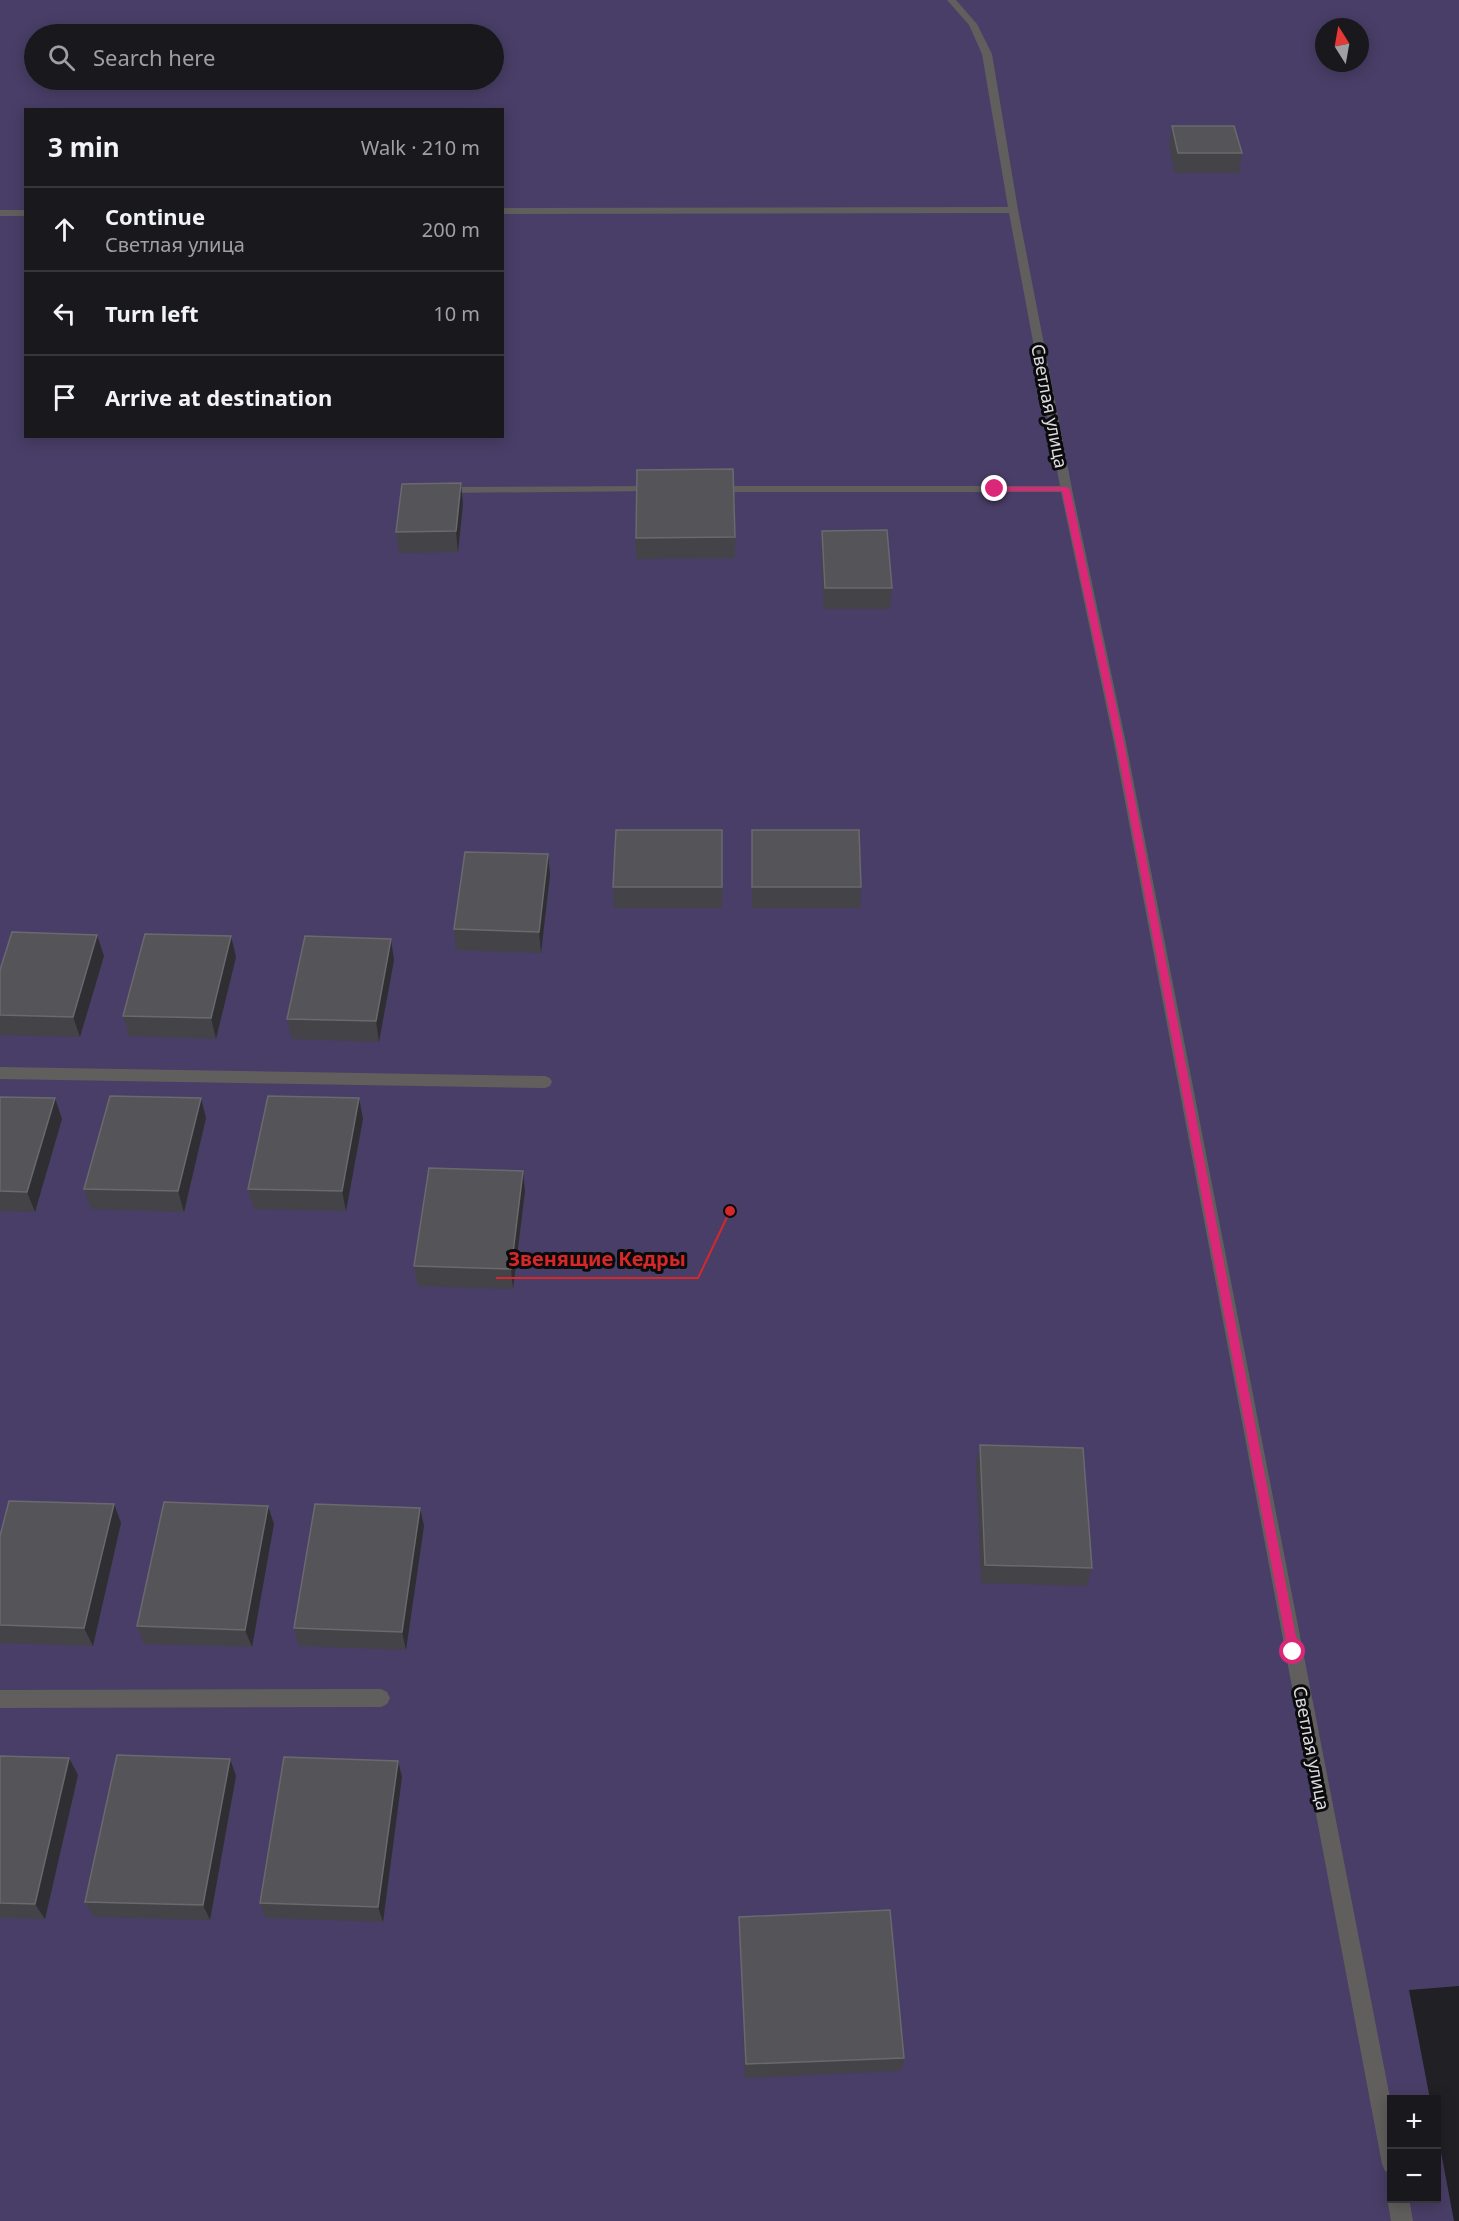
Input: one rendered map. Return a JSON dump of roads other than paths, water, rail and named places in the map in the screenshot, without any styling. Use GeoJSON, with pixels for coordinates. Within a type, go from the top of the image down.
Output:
{"type":"FeatureCollection","features":[{"type":"Feature","properties":{"kind":"street","name":"Светлая улица"},"geometry":{"type":"LineString","coordinates":[[951,0],[973,24],[987,54],[1013,210],[1066,489],[1120,743],[1389,2149]]}},
{"type":"Feature","properties":{"kind":"street"},"geometry":{"type":"LineString","coordinates":[[504,211],[1013,210]]}},
{"type":"Feature","properties":{"kind":"street"},"geometry":{"type":"LineString","coordinates":[[0,213],[24,213]]}},
{"type":"Feature","properties":{"kind":"street"},"geometry":{"type":"LineString","coordinates":[[431,490],[671,489]]}},
{"type":"Feature","properties":{"kind":"street"},"geometry":{"type":"LineString","coordinates":[[706,489],[1066,489]]}},
{"type":"Feature","properties":{"kind":"street"},"geometry":{"type":"LineString","coordinates":[[0,1073],[545,1082]]}},
{"type":"Feature","properties":{"kind":"street"},"geometry":{"type":"LineString","coordinates":[[0,1699],[381,1698]]}},
{"type":"Feature","properties":{"kind":"street"},"geometry":{"type":"LineString","coordinates":[[1399,2203],[1402,2221]]}},
{"type":"Feature","properties":{"kind":"place","name":"Звенящие Кедры"},"geometry":{"type":"Point","coordinates":[730,1211]}}]}
